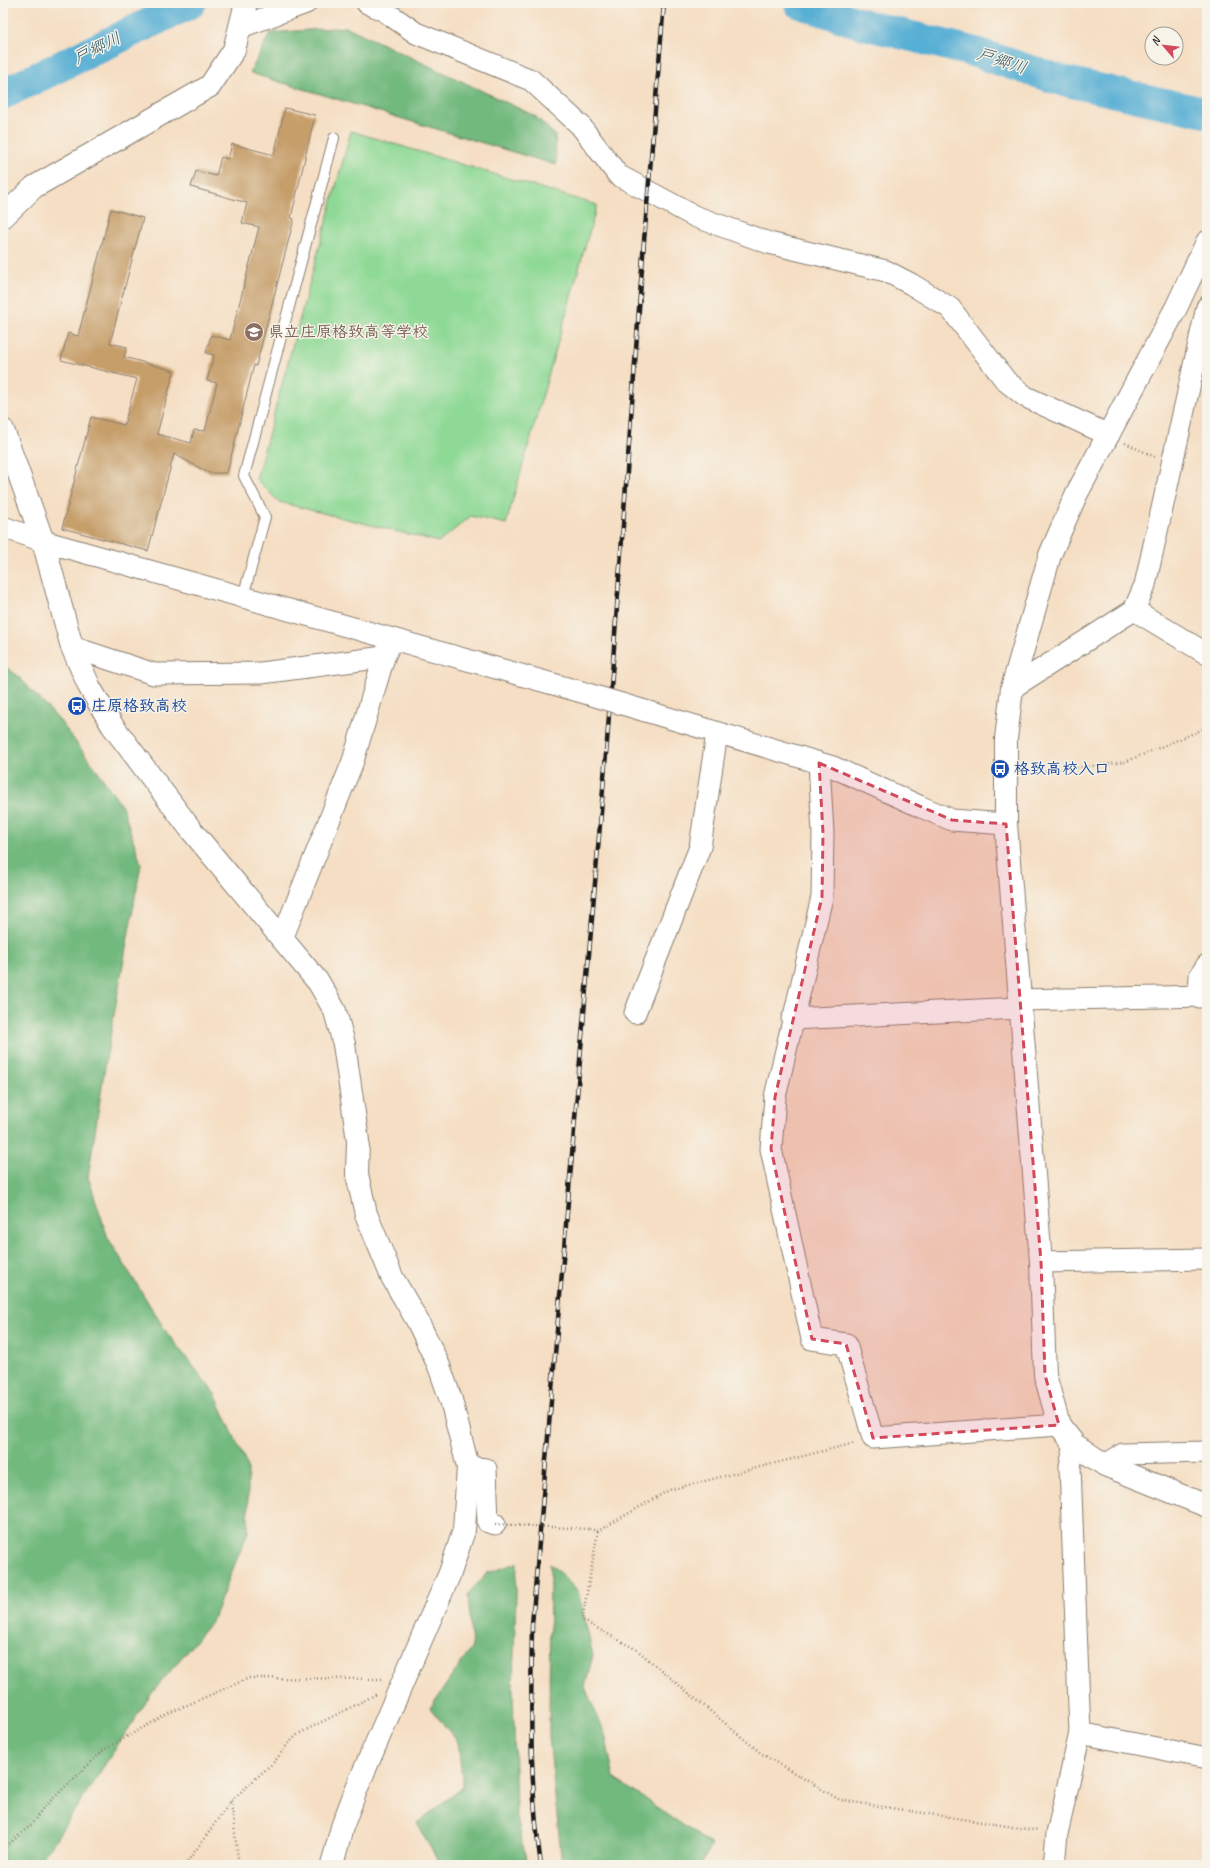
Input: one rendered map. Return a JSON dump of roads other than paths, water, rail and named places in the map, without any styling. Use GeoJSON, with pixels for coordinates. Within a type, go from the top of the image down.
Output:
{"type":"FeatureCollection","features":[{"type":"Feature","properties":{"kind":"street"},"geometry":{"type":"LineString","coordinates":[[3,216],[34,187],[210,86],[234,50],[246,3]]}},
{"type":"Feature","properties":{"kind":"street"},"geometry":{"type":"LineString","coordinates":[[241,27],[306,3]]}},
{"type":"Feature","properties":{"kind":"street"},"geometry":{"type":"LineString","coordinates":[[367,3],[383,10],[416,33],[531,80],[580,125],[618,175],[694,216],[769,243],[886,271],[911,284],[950,308],[1006,381],[1026,397],[1109,435]]}},
{"type":"Feature","properties":{"kind":"street"},"geometry":{"type":"LineString","coordinates":[[1207,242],[1176,308],[1076,495],[1050,555],[1012,688],[1006,739],[1006,824],[1019,1004],[1041,1262],[1045,1375],[1059,1425],[1075,1445],[1105,1465],[1207,1506]]}},
{"type":"Feature","properties":{"kind":"street"},"geometry":{"type":"LineString","coordinates":[[1012,688],[1134,610],[1145,585],[1207,306]]}},
{"type":"Feature","properties":{"kind":"street"},"geometry":{"type":"LineString","coordinates":[[3,430],[43,540],[72,647],[90,688],[112,725],[192,831],[319,983],[335,1011],[344,1044],[358,1141],[357,1174],[366,1214],[392,1277],[418,1322],[439,1366],[452,1400],[468,1467],[464,1530],[450,1573],[356,1792],[342,1827],[332,1865]]}},
{"type":"Feature","properties":{"kind":"street"},"geometry":{"type":"LineString","coordinates":[[3,527],[43,540],[243,597],[388,648],[578,691],[833,767],[952,820],[1006,824]]}},
{"type":"Feature","properties":{"kind":"street"},"geometry":{"type":"LineString","coordinates":[[1134,610],[1207,654]]}},
{"type":"Feature","properties":{"kind":"street"},"geometry":{"type":"LineString","coordinates":[[72,647],[154,674],[261,673],[388,648]]}},
{"type":"Feature","properties":{"kind":"street"},"geometry":{"type":"LineString","coordinates":[[282,939],[353,761],[388,648]]}},
{"type":"Feature","properties":{"kind":"street"},"geometry":{"type":"LineString","coordinates":[[635,1013],[700,847],[717,732]]}},
{"type":"Feature","properties":{"kind":"street"},"geometry":{"type":"LineString","coordinates":[[819,763],[823,833],[822,896],[775,1097],[771,1149],[812,1339],[846,1344],[873,1438],[1059,1425]]}},
{"type":"Feature","properties":{"kind":"street"},"geometry":{"type":"LineString","coordinates":[[792,1020],[1019,1004],[1203,996],[1200,976],[1207,964]]}},
{"type":"Feature","properties":{"kind":"street"},"geometry":{"type":"LineString","coordinates":[[1041,1262],[1207,1258]]}},
{"type":"Feature","properties":{"kind":"street"},"geometry":{"type":"LineString","coordinates":[[1054,1865],[1057,1834],[1080,1733],[1070,1466],[1075,1445]]}},
{"type":"Feature","properties":{"kind":"street"},"geometry":{"type":"LineString","coordinates":[[1105,1465],[1123,1454],[1207,1452]]}},
{"type":"Feature","properties":{"kind":"street"},"geometry":{"type":"LineString","coordinates":[[468,1467],[486,1469],[488,1522],[495,1524]]}},
{"type":"Feature","properties":{"kind":"street"},"geometry":{"type":"LineString","coordinates":[[1080,1733],[1207,1758]]}},
{"type":"Feature","properties":{"kind":"lane"},"geometry":{"type":"LineString","coordinates":[[243,597],[265,517],[244,476],[334,138]]}},
{"type":"Feature","properties":{"kind":"waterway","name":"戸郷川"},"geometry":{"type":"LineString","coordinates":[[3,94],[191,3]]}},
{"type":"Feature","properties":{"kind":"waterway","name":"戸郷川"},"geometry":{"type":"LineString","coordinates":[[799,3],[862,24],[974,52],[1060,80],[1207,113]]}},
{"type":"Feature","properties":{"kind":"railway"},"geometry":{"type":"LineString","coordinates":[[541,1865],[534,1805],[531,1715],[532,1625],[607,742],[644,241],[664,3]]}},
{"type":"Feature","properties":{"kind":"place","name":"県立庄原格致高等学校"},"geometry":{"type":"Point","coordinates":[254,332]}},
{"type":"Feature","properties":{"kind":"place","name":"庄原格致高校"},"geometry":{"type":"Point","coordinates":[77,706]}},
{"type":"Feature","properties":{"kind":"place","name":"格致高校入口"},"geometry":{"type":"Point","coordinates":[1000,769]}}]}
